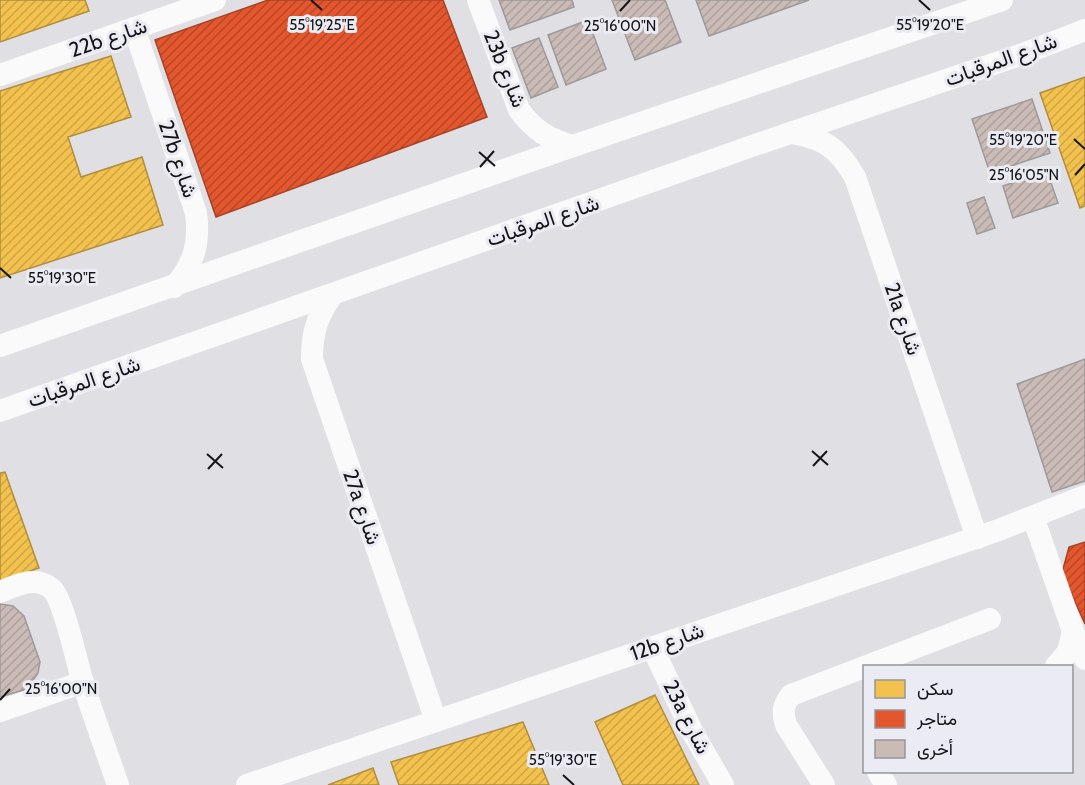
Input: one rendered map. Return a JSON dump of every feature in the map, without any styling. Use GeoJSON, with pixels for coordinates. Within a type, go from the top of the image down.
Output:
{"type":"FeatureCollection","features":[{"type":"Feature","properties":{"kind":"street","name":"22b شارع"},"geometry":{"type":"LineString","coordinates":[[0,75],[215,0]]}},
{"type":"Feature","properties":{"kind":"street","name":"23b شارع"},"geometry":{"type":"LineString","coordinates":[[478,0],[519,110],[529,124],[542,135],[573,146]]}},
{"type":"Feature","properties":{"kind":"street"},"geometry":{"type":"LineString","coordinates":[[0,346],[573,146],[1002,0]]}},
{"type":"Feature","properties":{"kind":"street"},"geometry":{"type":"LineString","coordinates":[[1023,54],[1085,21]]}},
{"type":"Feature","properties":{"kind":"street","name":"27b شارع"},"geometry":{"type":"LineString","coordinates":[[134,28],[197,221],[197,245],[192,261],[174,287]]}},
{"type":"Feature","properties":{"kind":"street","name":"شارع المرقبات"},"geometry":{"type":"LineString","coordinates":[[0,411],[1023,54],[1085,30]]}},
{"type":"Feature","properties":{"kind":"street","name":"21a شارع"},"geometry":{"type":"LineString","coordinates":[[792,133],[812,136],[830,146],[845,160],[855,177],[977,538]]}},
{"type":"Feature","properties":{"kind":"street","name":"27a شارع"},"geometry":{"type":"LineString","coordinates":[[332,295],[319,314],[312,336],[312,359],[436,721]]}},
{"type":"Feature","properties":{"kind":"street","name":"12b شارع"},"geometry":{"type":"LineString","coordinates":[[247,785],[290,778],[436,721],[977,538],[1085,496]]}},
{"type":"Feature","properties":{"kind":"street"},"geometry":{"type":"LineString","coordinates":[[1033,517],[1085,659]]}},
{"type":"Feature","properties":{"kind":"street"},"geometry":{"type":"LineString","coordinates":[[0,592],[26,582],[34,582],[43,584],[57,594],[83,682],[118,785]]}},
{"type":"Feature","properties":{"kind":"street"},"geometry":{"type":"LineString","coordinates":[[868,665],[990,619]]}},
{"type":"Feature","properties":{"kind":"street"},"geometry":{"type":"LineString","coordinates":[[1057,665],[1068,652],[1073,631]]}},
{"type":"Feature","properties":{"kind":"street","name":"23a شارع"},"geometry":{"type":"LineString","coordinates":[[652,647],[693,733],[723,785]]}},
{"type":"Feature","properties":{"kind":"street"},"geometry":{"type":"LineString","coordinates":[[824,785],[786,724],[782,714],[784,703],[791,694],[863,667]]}},
{"type":"Feature","properties":{"kind":"street"},"geometry":{"type":"LineString","coordinates":[[0,711],[83,682]]}},
{"type":"Feature","properties":{"kind":"building: سكن"},"geometry":{"type":"Polygon","coordinates":[[[0,0],[85,0],[89,11],[0,42],[0,0]]]}},
{"type":"Feature","properties":{"kind":"building: سكن"},"geometry":{"type":"Polygon","coordinates":[[[111,56],[131,117],[68,137],[81,177],[142,157],[163,225],[0,278],[0,91],[111,56]]]}},
{"type":"Feature","properties":{"kind":"building: سكن"},"geometry":{"type":"Polygon","coordinates":[[[1085,77],[1085,206],[1080,208],[1040,93],[1085,77]]]}},
{"type":"Feature","properties":{"kind":"building: سكن"},"geometry":{"type":"Polygon","coordinates":[[[5,472],[39,568],[0,581],[0,473],[5,472]]]}},
{"type":"Feature","properties":{"kind":"building: سكن"},"geometry":{"type":"Polygon","coordinates":[[[655,695],[699,785],[623,785],[595,722],[655,695]]]}},
{"type":"Feature","properties":{"kind":"building: سكن"},"geometry":{"type":"Polygon","coordinates":[[[523,722],[549,785],[399,785],[391,762],[523,722]]]}},
{"type":"Feature","properties":{"kind":"building: سكن"},"geometry":{"type":"Polygon","coordinates":[[[373,768],[379,785],[328,785],[373,768]]]}},
{"type":"Feature","properties":{"kind":"building: متاجر"},"geometry":{"type":"Polygon","coordinates":[[[268,0],[443,0],[487,117],[216,217],[155,40],[268,0]]]}},
{"type":"Feature","properties":{"kind":"building: متاجر"},"geometry":{"type":"Polygon","coordinates":[[[1085,542],[1085,624],[1062,573],[1069,547],[1085,542]]]}},
{"type":"Feature","properties":{"kind":"building: أخرى"},"geometry":{"type":"Polygon","coordinates":[[[499,0],[572,0],[574,7],[510,30],[499,0]]]}},
{"type":"Feature","properties":{"kind":"building: أخرى"},"geometry":{"type":"Polygon","coordinates":[[[612,0],[665,0],[681,42],[635,60],[612,0]]]}},
{"type":"Feature","properties":{"kind":"building: أخرى"},"geometry":{"type":"Polygon","coordinates":[[[696,0],[809,0],[709,36],[696,0]]]}},
{"type":"Feature","properties":{"kind":"building: أخرى"},"geometry":{"type":"Polygon","coordinates":[[[588,20],[606,69],[566,85],[548,35],[588,20]]]}},
{"type":"Feature","properties":{"kind":"building: أخرى"},"geometry":{"type":"Polygon","coordinates":[[[539,38],[558,87],[531,98],[512,48],[539,38]]]}},
{"type":"Feature","properties":{"kind":"building: أخرى"},"geometry":{"type":"Polygon","coordinates":[[[1032,99],[1050,153],[990,173],[972,119],[1032,99]]]}},
{"type":"Feature","properties":{"kind":"building: أخرى"},"geometry":{"type":"Polygon","coordinates":[[[1047,171],[1058,203],[1013,218],[1003,186],[1047,171]]]}},
{"type":"Feature","properties":{"kind":"building: أخرى"},"geometry":{"type":"Polygon","coordinates":[[[984,197],[995,228],[977,234],[967,203],[984,197]]]}},
{"type":"Feature","properties":{"kind":"building: أخرى"},"geometry":{"type":"Polygon","coordinates":[[[1085,359],[1085,481],[1052,492],[1017,384],[1085,359]]]}},
{"type":"Feature","properties":{"kind":"building: أخرى"},"geometry":{"type":"Polygon","coordinates":[[[0,604],[13,606],[24,616],[40,662],[38,673],[27,689],[0,697],[0,604]]]}}]}
